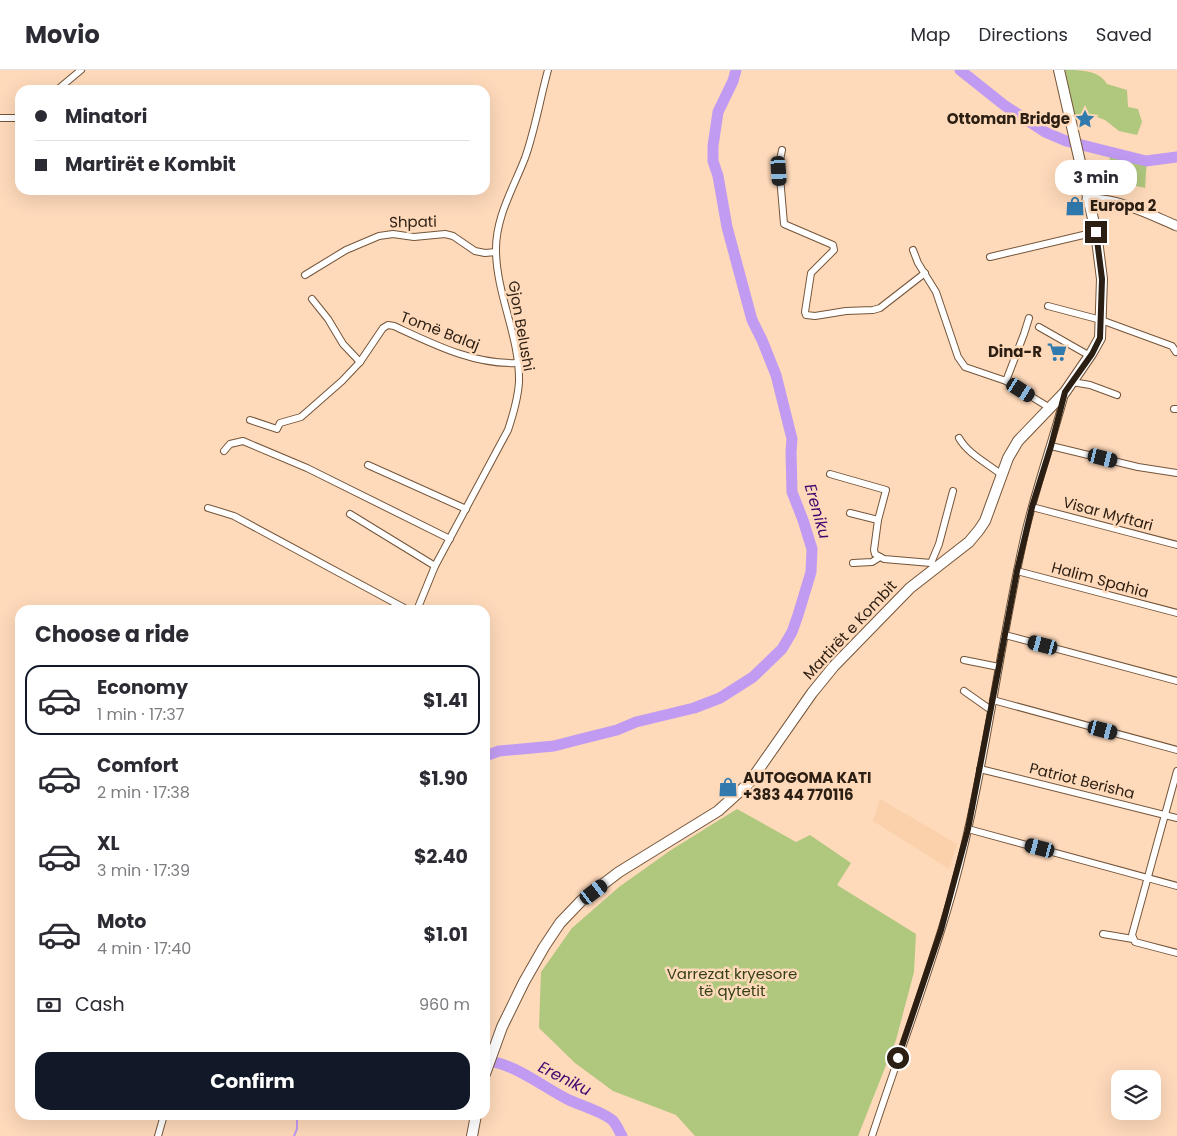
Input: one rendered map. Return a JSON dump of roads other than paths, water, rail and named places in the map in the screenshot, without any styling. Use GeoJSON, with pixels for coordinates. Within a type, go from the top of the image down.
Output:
{"type":"FeatureCollection","features":[{"type":"Feature","properties":{"kind":"main road","name":"Martirët e Kombit"},"geometry":{"type":"LineString","coordinates":[[490,1060],[502,1027],[524,982],[544,947],[570,912],[619,872],[718,811],[749,783],[812,692],[834,666],[933,565],[968,542],[978,530],[985,520],[1008,458],[1018,441],[1065,392],[1090,356],[1100,338],[1102,279],[1096,232],[1059,70]]}},
{"type":"Feature","properties":{"kind":"main road"},"geometry":{"type":"LineString","coordinates":[[1087,199],[1109,201],[1177,226]]}},
{"type":"Feature","properties":{"kind":"main road"},"geometry":{"type":"LineString","coordinates":[[472,1136],[475,1120]]}},
{"type":"Feature","properties":{"kind":"street"},"geometry":{"type":"LineString","coordinates":[[63,85],[80,70]]}},
{"type":"Feature","properties":{"kind":"street","name":"Gjon Belushi"},"geometry":{"type":"LineString","coordinates":[[419,605],[435,566],[508,430],[517,397],[519,383],[518,363],[502,294],[496,252],[497,229],[525,156],[548,70]]}},
{"type":"Feature","properties":{"kind":"street"},"geometry":{"type":"LineString","coordinates":[[0,118],[15,118]]}},
{"type":"Feature","properties":{"kind":"street"},"geometry":{"type":"LineString","coordinates":[[782,150],[779,165],[784,224],[834,247],[834,250],[811,273],[806,315],[815,316],[830,312],[880,308],[925,273]]}},
{"type":"Feature","properties":{"kind":"street"},"geometry":{"type":"LineString","coordinates":[[990,257],[1096,232]]}},
{"type":"Feature","properties":{"kind":"street","name":"Shpati"},"geometry":{"type":"LineString","coordinates":[[305,274],[346,250],[379,236],[393,234],[414,237],[445,234],[453,236],[475,251],[485,253],[496,252]]}},
{"type":"Feature","properties":{"kind":"street"},"geometry":{"type":"LineString","coordinates":[[913,250],[936,292],[958,357],[965,367],[1006,381],[1050,408]]}},
{"type":"Feature","properties":{"kind":"street"},"geometry":{"type":"LineString","coordinates":[[312,299],[328,318],[342,344],[360,362]]}},
{"type":"Feature","properties":{"kind":"street"},"geometry":{"type":"LineString","coordinates":[[1048,306],[1101,320],[1172,346],[1176,352]]}},
{"type":"Feature","properties":{"kind":"street"},"geometry":{"type":"LineString","coordinates":[[1006,381],[1028,318]]}},
{"type":"Feature","properties":{"kind":"street","name":"Tomë Balaj"},"geometry":{"type":"LineString","coordinates":[[250,420],[277,429],[280,424],[301,417],[342,381],[360,362],[383,328],[388,325],[475,359],[518,363]]}},
{"type":"Feature","properties":{"kind":"street"},"geometry":{"type":"LineString","coordinates":[[1039,327],[1090,356]]}},
{"type":"Feature","properties":{"kind":"street"},"geometry":{"type":"LineString","coordinates":[[1072,382],[1090,385],[1117,395]]}},
{"type":"Feature","properties":{"kind":"street"},"geometry":{"type":"LineString","coordinates":[[872,1136],[941,930],[968,829],[1017,571],[1032,507],[1065,392]]}},
{"type":"Feature","properties":{"kind":"street"},"geometry":{"type":"LineString","coordinates":[[959,438],[968,450],[1002,475]]}},
{"type":"Feature","properties":{"kind":"street"},"geometry":{"type":"LineString","coordinates":[[224,451],[230,444],[243,441],[307,468],[450,539]]}},
{"type":"Feature","properties":{"kind":"street"},"geometry":{"type":"LineString","coordinates":[[1051,446],[1138,467],[1177,472]]}},
{"type":"Feature","properties":{"kind":"street"},"geometry":{"type":"LineString","coordinates":[[368,465],[466,509]]}},
{"type":"Feature","properties":{"kind":"street"},"geometry":{"type":"LineString","coordinates":[[830,474],[886,490],[878,520],[874,550],[876,554],[880,557],[933,565],[953,491]]}},
{"type":"Feature","properties":{"kind":"street","name":"Visar Myftari"},"geometry":{"type":"LineString","coordinates":[[1032,507],[1177,545]]}},
{"type":"Feature","properties":{"kind":"street"},"geometry":{"type":"LineString","coordinates":[[208,508],[234,516],[399,605]]}},
{"type":"Feature","properties":{"kind":"street"},"geometry":{"type":"LineString","coordinates":[[850,512],[878,520]]}},
{"type":"Feature","properties":{"kind":"street"},"geometry":{"type":"LineString","coordinates":[[350,514],[435,566]]}},
{"type":"Feature","properties":{"kind":"street"},"geometry":{"type":"LineString","coordinates":[[853,563],[872,562],[880,557]]}},
{"type":"Feature","properties":{"kind":"street","name":"Halim Spahia"},"geometry":{"type":"LineString","coordinates":[[1017,571],[1177,614]]}},
{"type":"Feature","properties":{"kind":"street"},"geometry":{"type":"LineString","coordinates":[[1005,635],[1177,681]]}},
{"type":"Feature","properties":{"kind":"street"},"geometry":{"type":"LineString","coordinates":[[964,660],[999,667]]}},
{"type":"Feature","properties":{"kind":"street"},"geometry":{"type":"LineString","coordinates":[[964,691],[991,710]]}},
{"type":"Feature","properties":{"kind":"street"},"geometry":{"type":"LineString","coordinates":[[993,700],[1177,750]]}},
{"type":"Feature","properties":{"kind":"street","name":"Patriot Berisha"},"geometry":{"type":"LineString","coordinates":[[980,769],[1177,818]]}},
{"type":"Feature","properties":{"kind":"street"},"geometry":{"type":"LineString","coordinates":[[1133,939],[1177,771]]}},
{"type":"Feature","properties":{"kind":"street"},"geometry":{"type":"LineString","coordinates":[[968,829],[1177,886]]}},
{"type":"Feature","properties":{"kind":"street"},"geometry":{"type":"LineString","coordinates":[[1104,934],[1133,939],[1135,942],[1177,953]]}},
{"type":"Feature","properties":{"kind":"street"},"geometry":{"type":"LineString","coordinates":[[158,1136],[163,1120]]}},
{"type":"Feature","properties":{"kind":"waterway","name":"Ereniku"},"geometry":{"type":"LineString","coordinates":[[490,754],[499,751],[554,746],[617,730],[636,722],[694,708],[720,698],[753,677],[782,649],[792,632],[811,572],[812,549],[792,492],[792,439],[776,375],[752,320],[727,227],[718,176],[713,161],[713,146],[718,112],[733,81],[736,70]]}},
{"type":"Feature","properties":{"kind":"waterway","name":"Ereniku"},"geometry":{"type":"LineString","coordinates":[[960,70],[1004,105],[1045,132],[1066,141],[1146,161],[1177,157]]}},
{"type":"Feature","properties":{"kind":"waterway","name":"Ereniku"},"geometry":{"type":"LineString","coordinates":[[490,1062],[517,1070],[569,1100],[603,1114],[613,1121],[622,1136]]}},
{"type":"Feature","properties":{"kind":"waterway"},"geometry":{"type":"LineString","coordinates":[[294,1136],[297,1129],[297,1120]]}},
{"type":"Feature","properties":{"kind":"place","name":"Ottoman Bridge"},"geometry":{"type":"Point","coordinates":[1085,119]}},
{"type":"Feature","properties":{"kind":"place","name":"Europa 2"},"geometry":{"type":"Point","coordinates":[1075,206]}},
{"type":"Feature","properties":{"kind":"place","name":"Dina-R"},"geometry":{"type":"Point","coordinates":[1057,352]}},
{"type":"Feature","properties":{"kind":"place","name":"AUTOGOMA KATI +383 44 770116"},"geometry":{"type":"Point","coordinates":[728,787]}},
{"type":"Feature","properties":{"kind":"park label","name":"Varrezat kryesore të qytetit"},"geometry":{"type":"Point","coordinates":[732,982]}}]}
